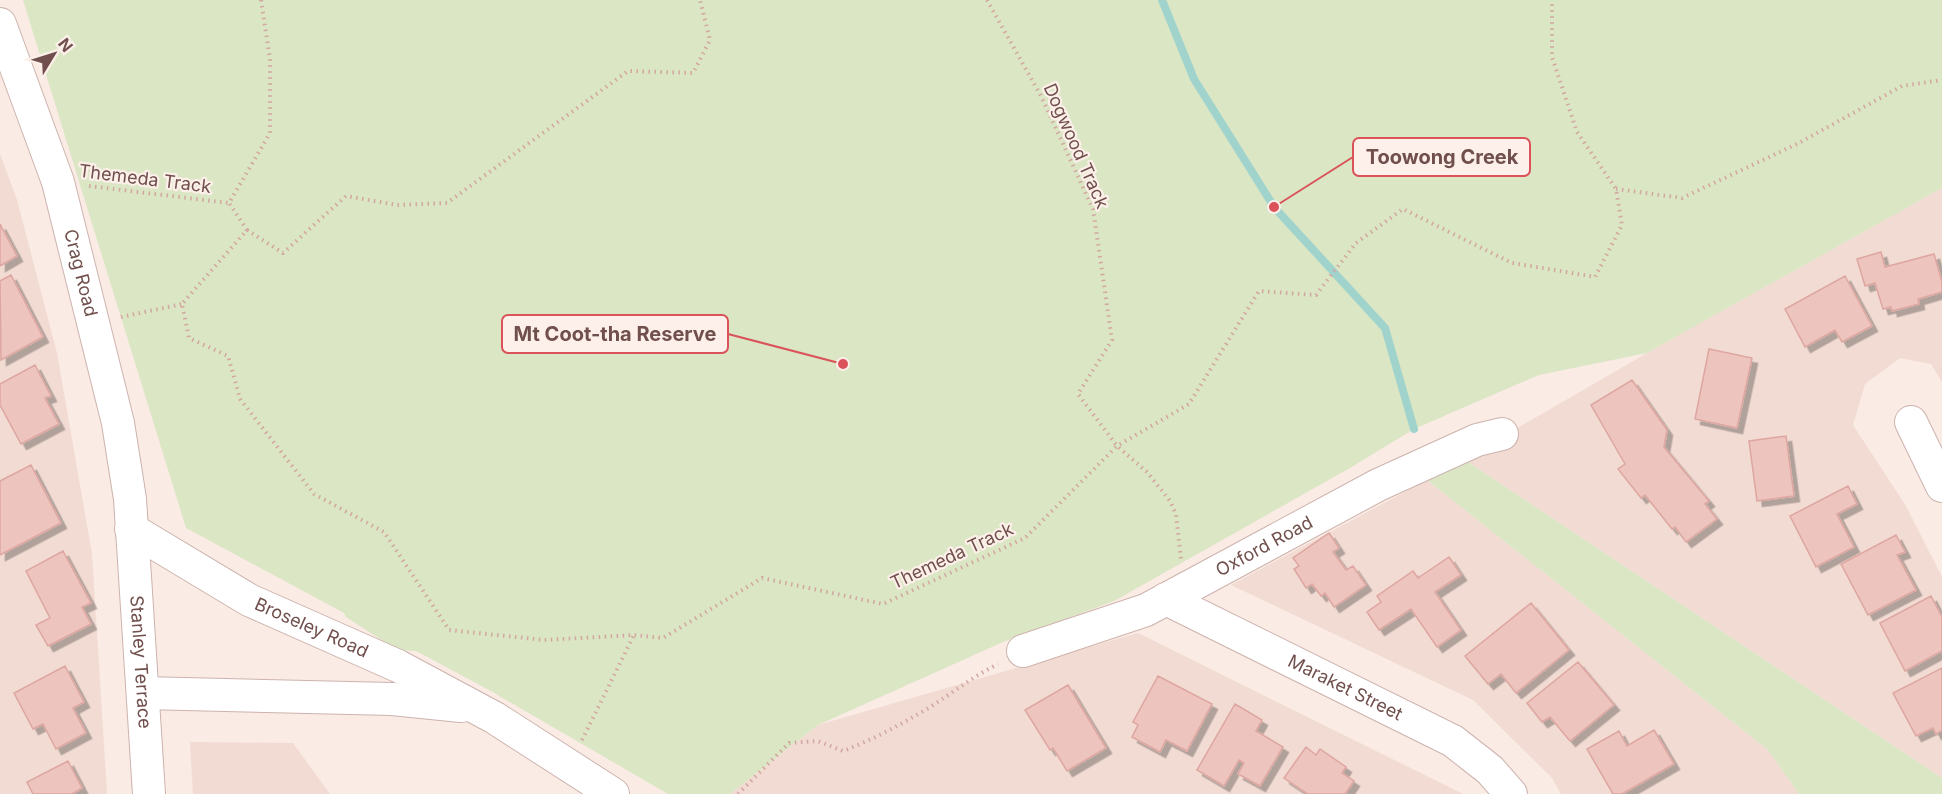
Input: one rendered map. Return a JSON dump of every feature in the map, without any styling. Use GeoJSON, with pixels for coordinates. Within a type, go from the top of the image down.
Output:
{"type":"FeatureCollection","features":[{"type":"Feature","properties":{"kind":"street","name":"Crag Road"},"geometry":{"type":"LineString","coordinates":[[0,24],[58,182],[118,423],[130,499],[131,529]]}},
{"type":"Feature","properties":{"kind":"street"},"geometry":{"type":"LineString","coordinates":[[1911,422],[1942,486]]}},
{"type":"Feature","properties":{"kind":"street","name":"Oxford Road"},"geometry":{"type":"LineString","coordinates":[[1023,651],[1135,614],[1175,595],[1378,485],[1478,440],[1502,434]]}},
{"type":"Feature","properties":{"kind":"street","name":"Stanley Terrace"},"geometry":{"type":"LineString","coordinates":[[131,529],[149,794]]}},
{"type":"Feature","properties":{"kind":"street","name":"Broseley Road"},"geometry":{"type":"LineString","coordinates":[[131,529],[249,600],[398,666],[495,718],[613,794]]}},
{"type":"Feature","properties":{"kind":"street","name":"Maraket Street"},"geometry":{"type":"LineString","coordinates":[[1175,595],[1453,741],[1490,770],[1511,794]]}},
{"type":"Feature","properties":{"kind":"street","name":"Broseley Road"},"geometry":{"type":"LineString","coordinates":[[143,693],[418,701],[469,707],[495,718]]}},
{"type":"Feature","properties":{"kind":"path","name":"Themeda Track"},"geometry":{"type":"LineString","coordinates":[[229,203],[270,133],[270,59],[261,0]]}},
{"type":"Feature","properties":{"kind":"path"},"geometry":{"type":"LineString","coordinates":[[92,323],[182,304],[247,230],[284,253],[346,196],[398,205],[447,203],[628,71],[693,72],[710,40],[700,0]]}},
{"type":"Feature","properties":{"kind":"path","name":"Dogwood Track"},"geometry":{"type":"LineString","coordinates":[[987,0],[1041,96],[1093,209],[1112,340],[1078,394],[1117,446],[1147,472],[1170,501],[1179,529],[1175,595]]}},
{"type":"Feature","properties":{"kind":"path","name":"Themeda Track"},"geometry":{"type":"LineString","coordinates":[[182,304],[189,338],[228,356],[240,399],[314,494],[384,532],[449,630],[544,640],[634,635],[663,638],[762,578],[883,604],[1025,538],[1117,446],[1189,404],[1259,291],[1316,295],[1356,243],[1402,209],[1512,263],[1595,277],[1622,225],[1616,189],[1576,132],[1552,57],[1552,0]]}},
{"type":"Feature","properties":{"kind":"path"},"geometry":{"type":"LineString","coordinates":[[1616,189],[1682,198],[1797,144],[1902,86],[1942,80]]}},
{"type":"Feature","properties":{"kind":"path","name":"Themeda Track"},"geometry":{"type":"LineString","coordinates":[[58,182],[229,203],[247,230]]}},
{"type":"Feature","properties":{"kind":"path"},"geometry":{"type":"LineString","coordinates":[[570,765],[634,635]]}},
{"type":"Feature","properties":{"kind":"path"},"geometry":{"type":"LineString","coordinates":[[738,794],[789,743],[818,741],[843,751],[867,742],[928,708],[969,679],[1023,651]]}},
{"type":"Feature","properties":{"kind":"shaded area"},"geometry":{"type":"Polygon","coordinates":[[[0,154],[17,200],[57,353],[92,554],[107,794],[0,794],[0,154]]]}},
{"type":"Feature","properties":{"kind":"shaded area"},"geometry":{"type":"Polygon","coordinates":[[[1942,188],[1942,382],[1931,364],[1900,358],[1865,384],[1853,425],[1906,506],[1942,577],[1942,778],[1464,459],[1647,353],[1942,188]]]}},
{"type":"Feature","properties":{"kind":"shaded area"},"geometry":{"type":"Polygon","coordinates":[[[1427,480],[1768,750],[1799,794],[1561,794],[1552,778],[1473,700],[1231,585],[1427,480]]]}},
{"type":"Feature","properties":{"kind":"shaded area"},"geometry":{"type":"Polygon","coordinates":[[[1138,633],[1463,794],[730,794],[818,725],[1138,633]]]}},
{"type":"Feature","properties":{"kind":"shaded area"},"geometry":{"type":"Polygon","coordinates":[[[190,742],[293,743],[330,794],[193,794],[190,742]]]}},
{"type":"Feature","properties":{"kind":"green space"},"geometry":{"type":"Polygon","coordinates":[[[23,0],[1942,0],[1942,188],[1647,353],[1539,375],[1414,429],[1350,468],[1114,601],[1003,642],[818,725],[730,794],[668,794],[489,690],[416,651],[397,650],[346,617],[344,613],[186,528],[23,0]]]}},
{"type":"Feature","properties":{"kind":"green space"},"geometry":{"type":"Polygon","coordinates":[[[1464,459],[1942,778],[1942,794],[1799,794],[1768,750],[1427,480],[1464,459]]]}},
{"type":"Feature","properties":{"kind":"building"},"geometry":{"type":"Polygon","coordinates":[[[0,224],[17,256],[0,266],[0,224]]]}},
{"type":"Feature","properties":{"kind":"building"},"geometry":{"type":"Polygon","coordinates":[[[1881,252],[1885,267],[1934,254],[1942,282],[1942,292],[1918,299],[1919,304],[1892,311],[1891,307],[1883,309],[1875,283],[1865,286],[1857,259],[1881,252]]]}},
{"type":"Feature","properties":{"kind":"building"},"geometry":{"type":"Polygon","coordinates":[[[11,275],[43,337],[1,360],[0,281],[11,275]]]}},
{"type":"Feature","properties":{"kind":"building"},"geometry":{"type":"Polygon","coordinates":[[[1845,276],[1872,326],[1842,342],[1835,330],[1805,347],[1785,309],[1845,276]]]}},
{"type":"Feature","properties":{"kind":"building"},"geometry":{"type":"Polygon","coordinates":[[[1709,349],[1752,358],[1737,428],[1695,419],[1709,349]]]}},
{"type":"Feature","properties":{"kind":"building"},"geometry":{"type":"Polygon","coordinates":[[[35,365],[51,396],[45,398],[59,424],[21,444],[0,405],[0,384],[35,365]]]}},
{"type":"Feature","properties":{"kind":"building"},"geometry":{"type":"Polygon","coordinates":[[[1632,380],[1667,430],[1664,447],[1709,501],[1705,504],[1717,519],[1686,542],[1675,527],[1672,529],[1645,495],[1641,498],[1618,469],[1625,464],[1591,405],[1632,380]]]}},
{"type":"Feature","properties":{"kind":"building"},"geometry":{"type":"Polygon","coordinates":[[[1786,436],[1794,496],[1757,501],[1749,441],[1786,436]]]}},
{"type":"Feature","properties":{"kind":"building"},"geometry":{"type":"Polygon","coordinates":[[[31,465],[61,523],[0,555],[0,481],[31,465]]]}},
{"type":"Feature","properties":{"kind":"building"},"geometry":{"type":"Polygon","coordinates":[[[1848,486],[1857,504],[1837,514],[1854,547],[1816,567],[1790,516],[1848,486]]]}},
{"type":"Feature","properties":{"kind":"building"},"geometry":{"type":"Polygon","coordinates":[[[1329,533],[1339,548],[1333,552],[1346,570],[1353,566],[1366,585],[1334,607],[1325,593],[1321,596],[1312,584],[1306,588],[1294,569],[1299,566],[1293,558],[1329,533]]]}},
{"type":"Feature","properties":{"kind":"building"},"geometry":{"type":"Polygon","coordinates":[[[1896,535],[1905,552],[1897,555],[1916,590],[1868,615],[1841,564],[1896,535]]]}},
{"type":"Feature","properties":{"kind":"building"},"geometry":{"type":"Polygon","coordinates":[[[63,551],[91,603],[82,607],[91,624],[48,646],[36,625],[50,618],[26,571],[63,551]]]}},
{"type":"Feature","properties":{"kind":"building"},"geometry":{"type":"Polygon","coordinates":[[[1449,557],[1461,575],[1435,592],[1461,630],[1437,647],[1411,609],[1379,630],[1367,612],[1381,602],[1377,596],[1413,571],[1418,578],[1449,557]]]}},
{"type":"Feature","properties":{"kind":"building"},"geometry":{"type":"Polygon","coordinates":[[[1931,596],[1942,617],[1942,651],[1905,671],[1880,623],[1931,596]]]}},
{"type":"Feature","properties":{"kind":"building"},"geometry":{"type":"Polygon","coordinates":[[[1531,603],[1569,650],[1516,693],[1501,674],[1488,684],[1465,656],[1531,603]]]}},
{"type":"Feature","properties":{"kind":"building"},"geometry":{"type":"Polygon","coordinates":[[[1578,662],[1614,705],[1570,741],[1550,717],[1542,722],[1527,703],[1578,662]]]}},
{"type":"Feature","properties":{"kind":"building"},"geometry":{"type":"Polygon","coordinates":[[[65,666],[84,702],[73,708],[86,733],[56,749],[43,724],[33,729],[14,693],[65,666]]]}},
{"type":"Feature","properties":{"kind":"building"},"geometry":{"type":"Polygon","coordinates":[[[1942,668],[1942,730],[1936,734],[1933,728],[1916,736],[1893,693],[1942,668]]]}},
{"type":"Feature","properties":{"kind":"building"},"geometry":{"type":"Polygon","coordinates":[[[1158,676],[1212,704],[1187,751],[1166,740],[1160,752],[1132,737],[1138,725],[1133,722],[1158,676]]]}},
{"type":"Feature","properties":{"kind":"building"},"geometry":{"type":"Polygon","coordinates":[[[1068,685],[1106,748],[1067,771],[1053,748],[1050,750],[1025,710],[1068,685]]]}},
{"type":"Feature","properties":{"kind":"building"},"geometry":{"type":"Polygon","coordinates":[[[1235,704],[1262,720],[1256,731],[1283,747],[1260,786],[1238,774],[1244,763],[1239,760],[1224,786],[1197,770],[1235,704]]]}},
{"type":"Feature","properties":{"kind":"building"},"geometry":{"type":"Polygon","coordinates":[[[1654,730],[1674,764],[1622,794],[1613,794],[1587,749],[1619,731],[1627,746],[1654,730]]]}},
{"type":"Feature","properties":{"kind":"building"},"geometry":{"type":"Polygon","coordinates":[[[1306,747],[1316,755],[1320,749],[1346,767],[1342,773],[1354,781],[1345,794],[1308,794],[1284,778],[1306,747]]]}},
{"type":"Feature","properties":{"kind":"building"},"geometry":{"type":"Polygon","coordinates":[[[68,761],[82,788],[72,794],[33,794],[27,782],[68,761]]]}},
{"type":"Feature","properties":{"kind":"waterway"},"geometry":{"type":"LineString","coordinates":[[1162,0],[1194,79],[1274,207],[1385,328],[1414,429]]}},
{"type":"Feature","properties":{"kind":"place","name":"Toowong Creek"},"geometry":{"type":"Point","coordinates":[1274,207]}},
{"type":"Feature","properties":{"kind":"place","name":"Mt Coot-tha Reserve"},"geometry":{"type":"Point","coordinates":[843,364]}}]}
